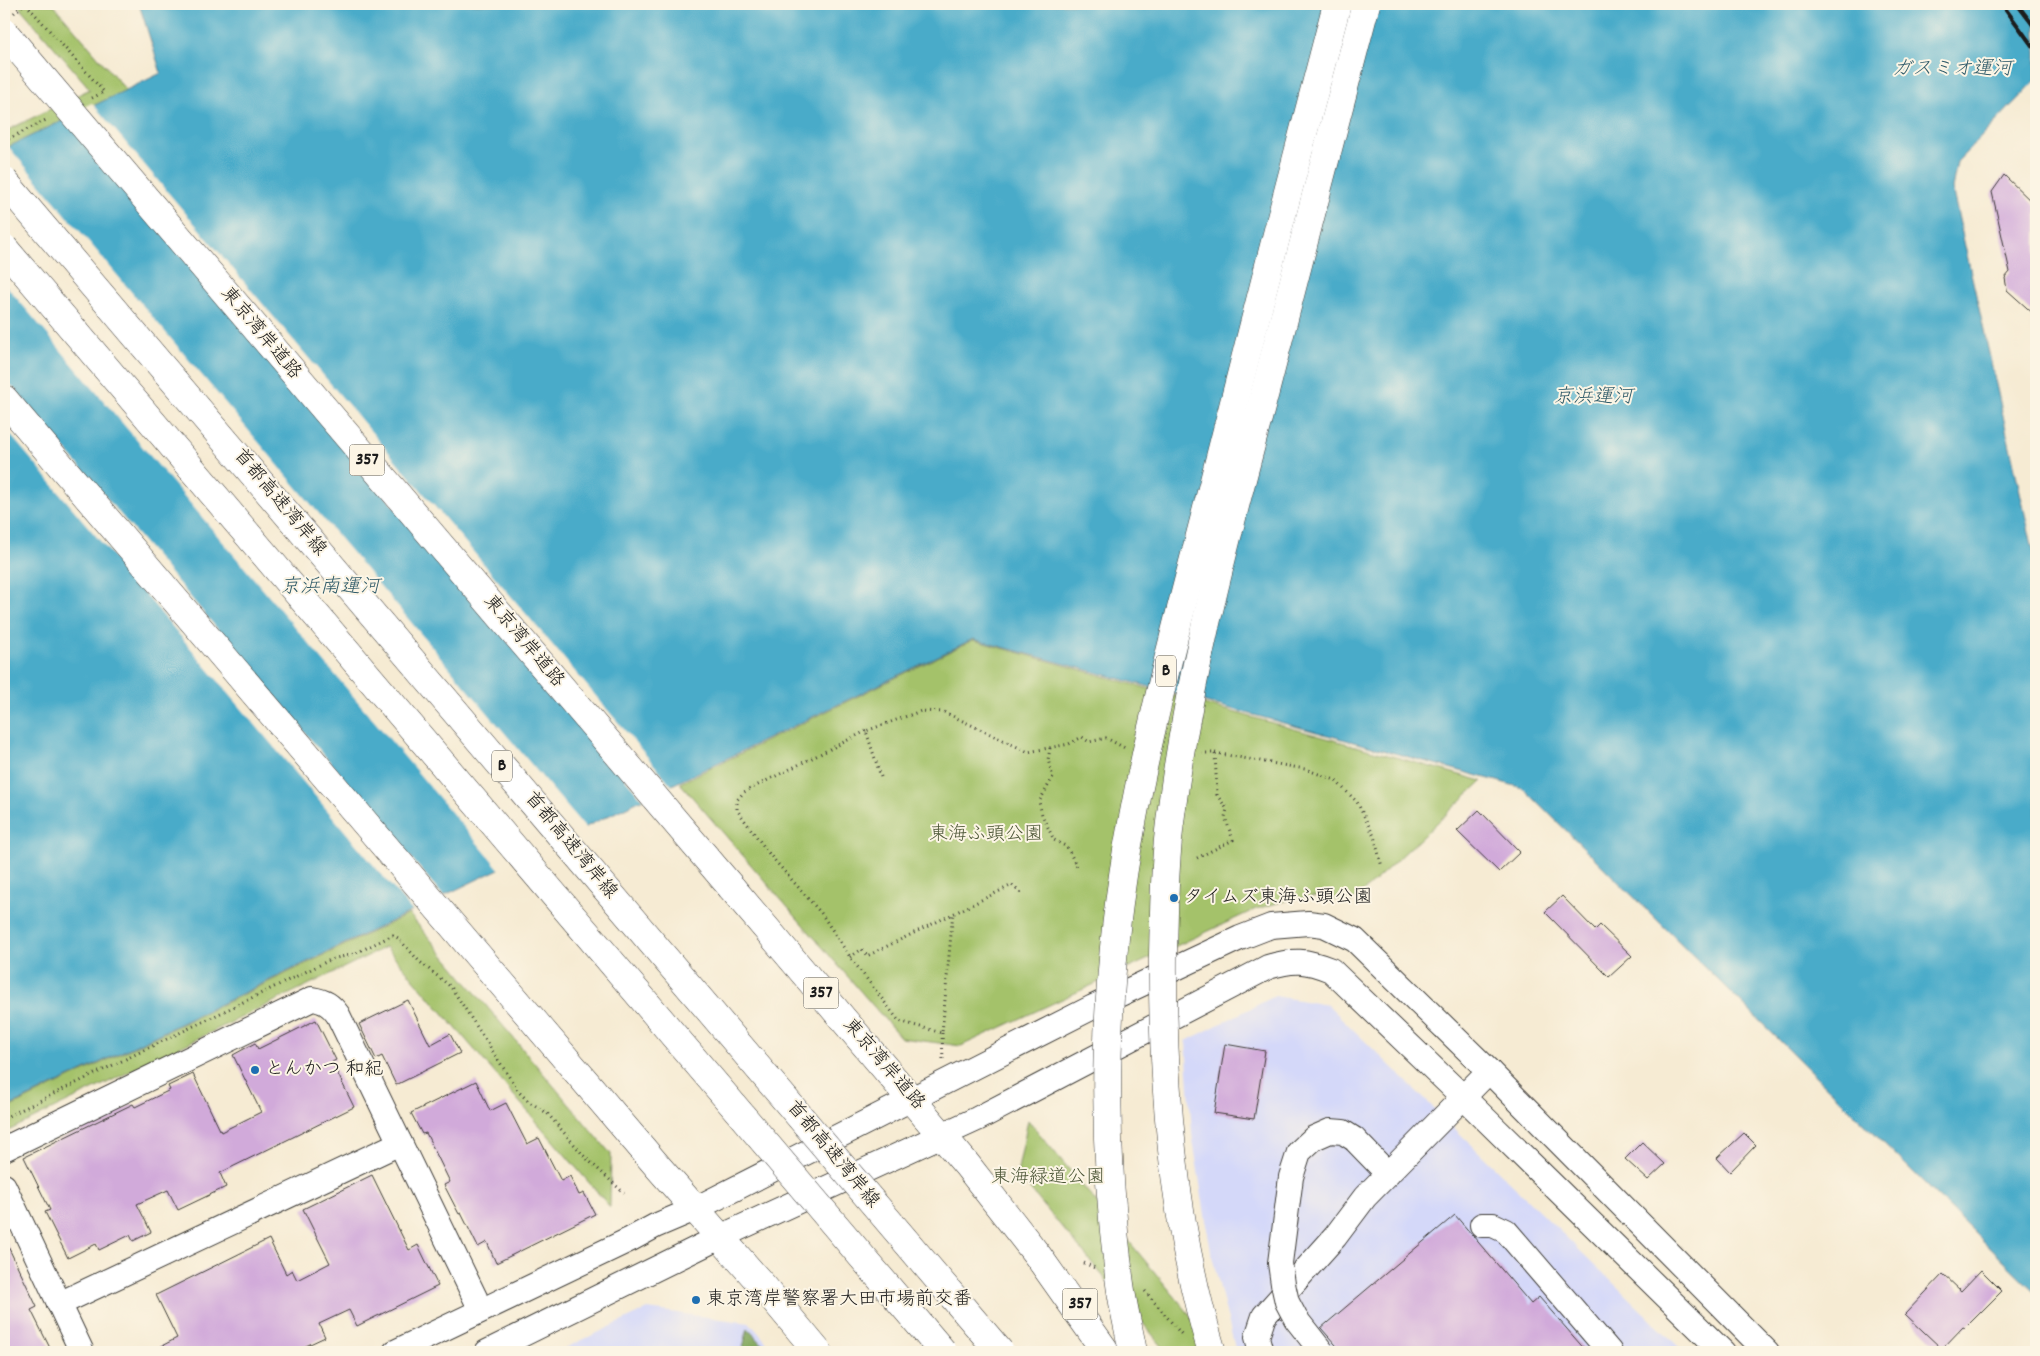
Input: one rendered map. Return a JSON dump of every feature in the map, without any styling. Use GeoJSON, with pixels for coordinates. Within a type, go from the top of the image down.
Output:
{"type":"FeatureCollection","features":[{"type":"Feature","properties":{"kind":"highway","name":"B"},"geometry":{"type":"LineString","coordinates":[[1133,1352],[1120,1286],[1110,1190],[1107,1124],[1112,975],[1131,825],[1158,703],[1215,475],[1337,4]]}},
{"type":"Feature","properties":{"kind":"highway","name":"B"},"geometry":{"type":"LineString","coordinates":[[1212,1352],[1193,1275],[1181,1212],[1172,1144],[1166,1073],[1163,966],[1169,833],[1188,708],[1218,575],[1366,4]]}},
{"type":"Feature","properties":{"kind":"highway","name":"東京湾岸道路"},"geometry":{"type":"LineString","coordinates":[[7,24],[731,887],[943,1136],[1038,1256],[1106,1352]]}},
{"type":"Feature","properties":{"kind":"highway","name":"首都高速湾岸線"},"geometry":{"type":"LineString","coordinates":[[4,180],[1000,1352]]}},
{"type":"Feature","properties":{"kind":"highway","name":"B"},"geometry":{"type":"LineString","coordinates":[[4,248],[942,1352]]}},
{"type":"Feature","properties":{"kind":"highway"},"geometry":{"type":"LineString","coordinates":[[4,399],[521,1007],[818,1352]]}},
{"type":"Feature","properties":{"kind":"highway","name":"東京湾岸道路"},"geometry":{"type":"LineString","coordinates":[[1038,1256],[1123,1352]]}},
{"type":"Feature","properties":{"kind":"street"},"geometry":{"type":"LineString","coordinates":[[395,1352],[655,1226],[695,1209],[1093,1007],[1240,938],[1271,926],[1308,923],[1324,925],[1355,940],[1489,1071],[1766,1352]]}},
{"type":"Feature","properties":{"kind":"street"},"geometry":{"type":"LineString","coordinates":[[487,1352],[720,1237],[943,1136],[1268,967],[1292,961],[1314,963],[1331,970],[1463,1096],[1723,1352]]}},
{"type":"Feature","properties":{"kind":"street"},"geometry":{"type":"LineString","coordinates":[[4,1149],[312,999],[323,1001],[333,1007],[338,1015],[481,1310]]}},
{"type":"Feature","properties":{"kind":"street"},"geometry":{"type":"LineString","coordinates":[[1261,1352],[1257,1337],[1264,1316],[1335,1237],[1365,1197],[1489,1071]]}},
{"type":"Feature","properties":{"kind":"street"},"geometry":{"type":"LineString","coordinates":[[1322,1352],[1296,1319],[1287,1302],[1280,1263],[1291,1177],[1299,1152],[1314,1138],[1330,1131],[1343,1132],[1354,1139],[1388,1174]]}},
{"type":"Feature","properties":{"kind":"street"},"geometry":{"type":"LineString","coordinates":[[59,1304],[400,1143]]}},
{"type":"Feature","properties":{"kind":"street"},"geometry":{"type":"LineString","coordinates":[[4,1186],[82,1352]]}},
{"type":"Feature","properties":{"kind":"street"},"geometry":{"type":"LineString","coordinates":[[1482,1225],[1493,1225],[1506,1231],[1610,1352]]}},
{"type":"Feature","properties":{"kind":"path"},"geometry":{"type":"LineString","coordinates":[[7,24],[25,4],[40,20]]}},
{"type":"Feature","properties":{"kind":"path"},"geometry":{"type":"LineString","coordinates":[[942,1033],[899,1021],[850,957],[821,913],[770,855],[737,810],[738,800],[744,792],[866,731],[920,711],[944,712],[1028,752],[1069,744],[1082,738],[1089,742],[1106,738],[1129,750]]}},
{"type":"Feature","properties":{"kind":"path"},"geometry":{"type":"LineString","coordinates":[[866,731],[881,777]]}},
{"type":"Feature","properties":{"kind":"path"},"geometry":{"type":"LineString","coordinates":[[1050,748],[1048,760],[1053,777],[1039,802],[1042,815],[1054,840],[1067,847],[1078,869]]}},
{"type":"Feature","properties":{"kind":"path"},"geometry":{"type":"LineString","coordinates":[[1196,753],[1215,752],[1305,769],[1335,780],[1357,802],[1374,836],[1382,867]]}},
{"type":"Feature","properties":{"kind":"path"},"geometry":{"type":"LineString","coordinates":[[1197,858],[1233,840],[1225,817],[1227,809],[1217,795],[1215,752]]}},
{"type":"Feature","properties":{"kind":"path"},"geometry":{"type":"LineString","coordinates":[[850,957],[862,949],[867,956],[953,912],[1012,885],[1023,895]]}},
{"type":"Feature","properties":{"kind":"path"},"geometry":{"type":"LineString","coordinates":[[943,1061],[942,1033],[953,912]]}},
{"type":"Feature","properties":{"kind":"shaded area"},"geometry":{"type":"Polygon","coordinates":[[[1275,996],[1328,1005],[1684,1352],[1236,1352],[1211,1252],[1192,1134],[1186,1041],[1275,996]]]}},
{"type":"Feature","properties":{"kind":"shaded area"},"geometry":{"type":"Polygon","coordinates":[[[648,1309],[750,1323],[775,1352],[557,1352],[648,1309]]]}},
{"type":"Feature","properties":{"kind":"green space"},"geometry":{"type":"Polygon","coordinates":[[[17,4],[53,4],[126,90],[4,149],[4,132],[90,89],[17,4]]]}},
{"type":"Feature","properties":{"kind":"green space","name":"東海ふ頭公園"},"geometry":{"type":"Polygon","coordinates":[[[973,640],[1482,781],[1351,903],[1318,896],[1288,900],[1256,909],[961,1046],[901,1038],[680,783],[973,640]]]}},
{"type":"Feature","properties":{"kind":"green space"},"geometry":{"type":"Polygon","coordinates":[[[409,914],[611,1154],[610,1207],[386,947],[4,1133],[4,1110],[409,914]]]}},
{"type":"Feature","properties":{"kind":"green space","name":"東海緑道公園"},"geometry":{"type":"Polygon","coordinates":[[[1028,1120],[1221,1352],[1167,1352],[1017,1174],[1028,1120]]]}},
{"type":"Feature","properties":{"kind":"green space"},"geometry":{"type":"Polygon","coordinates":[[[748,1328],[769,1352],[745,1352],[743,1347],[748,1328]]]}},
{"type":"Feature","properties":{"kind":"water","name":"京浜運河"},"geometry":{"type":"Polygon","coordinates":[[[139,4],[2036,4],[2036,80],[1957,162],[1952,188],[2036,563],[2036,1293],[1523,788],[973,639],[4,1109],[4,149],[161,73],[139,4]]]}},
{"type":"Feature","properties":{"kind":"pier"},"geometry":{"type":"Polygon","coordinates":[[[92,103],[673,787],[644,801],[64,117],[92,103]]]}},
{"type":"Feature","properties":{"kind":"pier"},"geometry":{"type":"Polygon","coordinates":[[[7,145],[586,829],[501,871],[4,283],[4,146],[7,145]]]}},
{"type":"Feature","properties":{"kind":"pier"},"geometry":{"type":"Polygon","coordinates":[[[4,377],[445,898],[414,913],[4,427],[4,377]]]}},
{"type":"Feature","properties":{"kind":"building"},"geometry":{"type":"Polygon","coordinates":[[[2004,175],[2036,206],[2036,316],[2007,290],[2005,278],[2010,272],[1992,192],[2004,175]]]}},
{"type":"Feature","properties":{"kind":"building"},"geometry":{"type":"Polygon","coordinates":[[[1479,810],[1520,852],[1499,872],[1457,831],[1479,810]]]}},
{"type":"Feature","properties":{"kind":"building"},"geometry":{"type":"Polygon","coordinates":[[[1562,896],[1595,930],[1600,925],[1632,956],[1609,977],[1545,912],[1562,896]]]}},
{"type":"Feature","properties":{"kind":"building"},"geometry":{"type":"Polygon","coordinates":[[[408,1000],[430,1045],[450,1034],[460,1053],[396,1085],[382,1056],[376,1059],[359,1024],[408,1000]]]}},
{"type":"Feature","properties":{"kind":"building"},"geometry":{"type":"Polygon","coordinates":[[[316,1020],[336,1060],[332,1062],[354,1107],[220,1173],[226,1187],[178,1210],[168,1190],[137,1204],[151,1232],[133,1241],[130,1235],[99,1250],[96,1244],[68,1258],[45,1212],[50,1210],[24,1157],[133,1104],[135,1107],[170,1090],[168,1086],[193,1074],[221,1132],[261,1112],[233,1055],[255,1043],[258,1049],[316,1020]]]}},
{"type":"Feature","properties":{"kind":"building"},"geometry":{"type":"Polygon","coordinates":[[[1225,1044],[1265,1051],[1254,1119],[1214,1113],[1225,1044]]]}},
{"type":"Feature","properties":{"kind":"building"},"geometry":{"type":"Polygon","coordinates":[[[476,1081],[490,1111],[506,1103],[527,1144],[539,1138],[561,1181],[570,1176],[579,1195],[584,1193],[595,1214],[496,1263],[487,1242],[478,1247],[461,1213],[459,1214],[444,1185],[450,1182],[426,1133],[422,1134],[411,1113],[476,1081]]]}},
{"type":"Feature","properties":{"kind":"building"},"geometry":{"type":"Polygon","coordinates":[[[1744,1133],[1756,1145],[1730,1172],[1717,1158],[1744,1133]]]}},
{"type":"Feature","properties":{"kind":"building"},"geometry":{"type":"Polygon","coordinates":[[[1642,1142],[1665,1164],[1648,1180],[1625,1159],[1642,1142]]]}},
{"type":"Feature","properties":{"kind":"building"},"geometry":{"type":"Polygon","coordinates":[[[372,1175],[409,1250],[418,1245],[438,1286],[357,1326],[349,1310],[319,1324],[325,1337],[293,1352],[150,1352],[177,1338],[156,1295],[269,1239],[286,1274],[292,1270],[297,1280],[330,1263],[303,1209],[372,1175]]]}},
{"type":"Feature","properties":{"kind":"building"},"geometry":{"type":"Polygon","coordinates":[[[1455,1215],[1531,1304],[1539,1297],[1587,1352],[1342,1352],[1321,1328],[1455,1215]]]}},
{"type":"Feature","properties":{"kind":"building"},"geometry":{"type":"Polygon","coordinates":[[[4,1238],[37,1307],[31,1310],[52,1352],[4,1352],[4,1238]]]}},
{"type":"Feature","properties":{"kind":"building"},"geometry":{"type":"Polygon","coordinates":[[[1981,1270],[2002,1291],[1942,1349],[1905,1314],[1943,1274],[1961,1291],[1981,1270]]]}},
{"type":"Feature","properties":{"kind":"railway"},"geometry":{"type":"LineString","coordinates":[[2002,4],[2036,51]]}},
{"type":"Feature","properties":{"kind":"railway"},"geometry":{"type":"LineString","coordinates":[[2017,4],[2036,29]]}},
{"type":"Feature","properties":{"kind":"place","name":"タイムズ東海ふ頭公園"},"geometry":{"type":"Point","coordinates":[1174,898]}},
{"type":"Feature","properties":{"kind":"place","name":"とんかつ 和紀"},"geometry":{"type":"Point","coordinates":[255,1070]}},
{"type":"Feature","properties":{"kind":"place","name":"東京湾岸警察署大田市場前交番"},"geometry":{"type":"Point","coordinates":[696,1300]}},
{"type":"Feature","properties":{"kind":"water label","name":"ガスミオ運河"},"geometry":{"type":"Point","coordinates":[1952,70]}},
{"type":"Feature","properties":{"kind":"water label","name":"京浜南運河"},"geometry":{"type":"Point","coordinates":[330,588]}}]}
